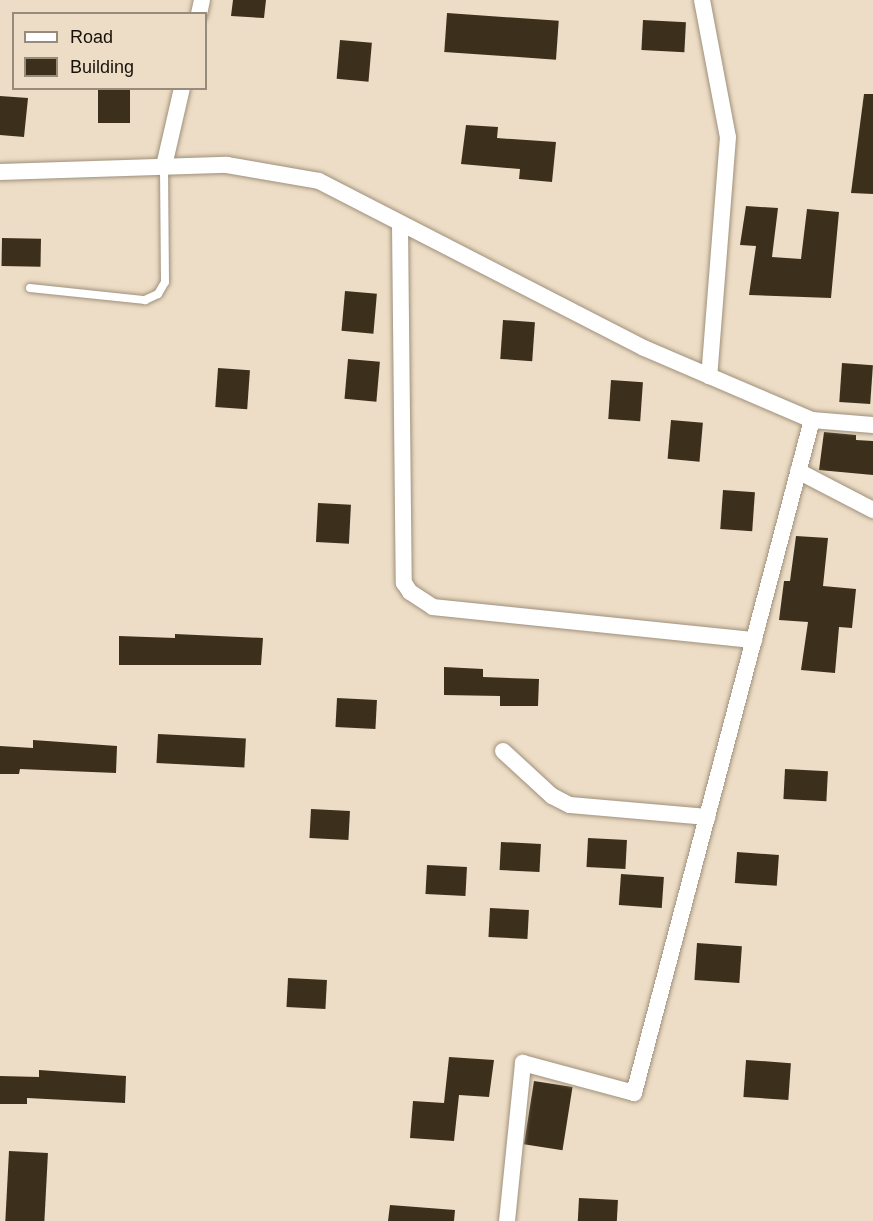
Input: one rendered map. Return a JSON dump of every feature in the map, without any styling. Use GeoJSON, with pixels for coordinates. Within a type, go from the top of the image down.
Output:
{"type":"FeatureCollection","features":[{"type":"Feature","properties":{"kind":"street"},"geometry":{"type":"LineString","coordinates":[[702,0],[729,136],[709,376]]}},
{"type":"Feature","properties":{"kind":"street"},"geometry":{"type":"LineString","coordinates":[[164,166],[182,90]]}},
{"type":"Feature","properties":{"kind":"street"},"geometry":{"type":"LineString","coordinates":[[0,172],[226,165],[319,181],[400,225],[644,348],[812,420],[873,424]]}},
{"type":"Feature","properties":{"kind":"street"},"geometry":{"type":"LineString","coordinates":[[400,225],[404,583],[410,592],[433,608],[754,640]]}},
{"type":"Feature","properties":{"kind":"street"},"geometry":{"type":"LineString","coordinates":[[507,1221],[523,1064],[634,1093],[812,420]]}},
{"type":"Feature","properties":{"kind":"street"},"geometry":{"type":"LineString","coordinates":[[798,471],[873,510]]}},
{"type":"Feature","properties":{"kind":"street"},"geometry":{"type":"LineString","coordinates":[[503,751],[552,796],[570,805],[707,817]]}},
{"type":"Feature","properties":{"kind":"lane"},"geometry":{"type":"LineString","coordinates":[[30,288],[145,300],[158,294],[165,282],[164,166]]}},
{"type":"Feature","properties":{"kind":"building"},"geometry":{"type":"Polygon","coordinates":[[[233,0],[266,0],[264,18],[231,16],[233,0]]]}},
{"type":"Feature","properties":{"kind":"building"},"geometry":{"type":"Polygon","coordinates":[[[447,13],[559,21],[556,60],[444,52],[447,13]]]}},
{"type":"Feature","properties":{"kind":"building"},"geometry":{"type":"Polygon","coordinates":[[[643,20],[686,22],[684,52],[641,50],[643,20]]]}},
{"type":"Feature","properties":{"kind":"building"},"geometry":{"type":"Polygon","coordinates":[[[340,40],[372,43],[368,82],[337,79],[340,40]]]}},
{"type":"Feature","properties":{"kind":"building"},"geometry":{"type":"Polygon","coordinates":[[[98,90],[130,90],[130,123],[98,123],[98,90]]]}},
{"type":"Feature","properties":{"kind":"building"},"geometry":{"type":"Polygon","coordinates":[[[864,94],[873,94],[873,194],[851,193],[864,94]]]}},
{"type":"Feature","properties":{"kind":"building"},"geometry":{"type":"Polygon","coordinates":[[[0,96],[28,98],[24,137],[0,135],[0,96]]]}},
{"type":"Feature","properties":{"kind":"building"},"geometry":{"type":"Polygon","coordinates":[[[466,125],[498,127],[497,138],[556,142],[552,182],[519,179],[520,169],[461,164],[466,125]]]}},
{"type":"Feature","properties":{"kind":"building"},"geometry":{"type":"Polygon","coordinates":[[[746,206],[778,208],[772,257],[801,259],[807,209],[839,212],[831,298],[749,295],[756,246],[740,245],[746,206]]]}},
{"type":"Feature","properties":{"kind":"building"},"geometry":{"type":"Polygon","coordinates":[[[2,238],[41,239],[41,267],[2,266],[2,238]]]}},
{"type":"Feature","properties":{"kind":"building"},"geometry":{"type":"Polygon","coordinates":[[[345,291],[377,294],[373,334],[342,331],[345,291]]]}},
{"type":"Feature","properties":{"kind":"building"},"geometry":{"type":"Polygon","coordinates":[[[503,320],[535,322],[532,361],[500,359],[503,320]]]}},
{"type":"Feature","properties":{"kind":"building"},"geometry":{"type":"Polygon","coordinates":[[[348,359],[380,362],[376,402],[345,399],[348,359]]]}},
{"type":"Feature","properties":{"kind":"building"},"geometry":{"type":"Polygon","coordinates":[[[842,363],[873,365],[870,404],[839,402],[842,363]]]}},
{"type":"Feature","properties":{"kind":"building"},"geometry":{"type":"Polygon","coordinates":[[[218,368],[250,370],[247,409],[215,407],[218,368]]]}},
{"type":"Feature","properties":{"kind":"building"},"geometry":{"type":"Polygon","coordinates":[[[611,380],[643,382],[640,421],[608,419],[611,380]]]}},
{"type":"Feature","properties":{"kind":"building"},"geometry":{"type":"Polygon","coordinates":[[[671,420],[703,423],[699,462],[668,459],[671,420]]]}},
{"type":"Feature","properties":{"kind":"building"},"geometry":{"type":"Polygon","coordinates":[[[824,432],[856,435],[856,440],[873,441],[873,475],[819,470],[824,432]]]}},
{"type":"Feature","properties":{"kind":"building"},"geometry":{"type":"Polygon","coordinates":[[[723,490],[755,492],[752,531],[720,529],[723,490]]]}},
{"type":"Feature","properties":{"kind":"building"},"geometry":{"type":"Polygon","coordinates":[[[318,503],[351,505],[349,544],[316,542],[318,503]]]}},
{"type":"Feature","properties":{"kind":"building"},"geometry":{"type":"Polygon","coordinates":[[[796,536],[828,538],[823,586],[856,589],[852,628],[839,627],[835,673],[801,670],[808,622],[779,620],[784,581],[790,581],[796,536]]]}},
{"type":"Feature","properties":{"kind":"building"},"geometry":{"type":"Polygon","coordinates":[[[175,634],[263,638],[261,665],[119,665],[119,636],[175,638],[175,634]]]}},
{"type":"Feature","properties":{"kind":"building"},"geometry":{"type":"Polygon","coordinates":[[[444,667],[483,669],[483,677],[539,679],[538,706],[500,706],[500,696],[444,695],[444,667]]]}},
{"type":"Feature","properties":{"kind":"building"},"geometry":{"type":"Polygon","coordinates":[[[337,698],[377,700],[375,729],[335,727],[337,698]]]}},
{"type":"Feature","properties":{"kind":"building"},"geometry":{"type":"Polygon","coordinates":[[[158,734],[246,739],[244,768],[156,763],[158,734]]]}},
{"type":"Feature","properties":{"kind":"building"},"geometry":{"type":"Polygon","coordinates":[[[33,740],[117,746],[116,773],[20,769],[19,774],[0,774],[0,746],[33,748],[33,740]]]}},
{"type":"Feature","properties":{"kind":"building"},"geometry":{"type":"Polygon","coordinates":[[[785,769],[828,771],[826,801],[783,799],[785,769]]]}},
{"type":"Feature","properties":{"kind":"building"},"geometry":{"type":"Polygon","coordinates":[[[311,809],[350,811],[348,840],[309,838],[311,809]]]}},
{"type":"Feature","properties":{"kind":"building"},"geometry":{"type":"Polygon","coordinates":[[[588,838],[627,840],[625,869],[586,867],[588,838]]]}},
{"type":"Feature","properties":{"kind":"building"},"geometry":{"type":"Polygon","coordinates":[[[501,842],[541,844],[539,872],[500,870],[501,842]]]}},
{"type":"Feature","properties":{"kind":"building"},"geometry":{"type":"Polygon","coordinates":[[[737,852],[779,855],[777,886],[735,883],[737,852]]]}},
{"type":"Feature","properties":{"kind":"building"},"geometry":{"type":"Polygon","coordinates":[[[427,865],[467,867],[465,896],[425,894],[427,865]]]}},
{"type":"Feature","properties":{"kind":"building"},"geometry":{"type":"Polygon","coordinates":[[[621,874],[664,877],[662,908],[619,905],[621,874]]]}},
{"type":"Feature","properties":{"kind":"building"},"geometry":{"type":"Polygon","coordinates":[[[490,908],[529,910],[527,939],[488,937],[490,908]]]}},
{"type":"Feature","properties":{"kind":"building"},"geometry":{"type":"Polygon","coordinates":[[[697,943],[742,946],[739,983],[694,980],[697,943]]]}},
{"type":"Feature","properties":{"kind":"building"},"geometry":{"type":"Polygon","coordinates":[[[288,978],[327,980],[325,1009],[286,1007],[288,978]]]}},
{"type":"Feature","properties":{"kind":"building"},"geometry":{"type":"Polygon","coordinates":[[[449,1057],[494,1060],[489,1097],[459,1095],[454,1141],[410,1138],[413,1101],[444,1103],[449,1057]]]}},
{"type":"Feature","properties":{"kind":"building"},"geometry":{"type":"Polygon","coordinates":[[[746,1060],[791,1063],[788,1100],[743,1097],[746,1060]]]}},
{"type":"Feature","properties":{"kind":"building"},"geometry":{"type":"Polygon","coordinates":[[[39,1070],[126,1076],[125,1103],[27,1098],[27,1104],[0,1104],[0,1076],[39,1077],[39,1070]]]}},
{"type":"Feature","properties":{"kind":"building"},"geometry":{"type":"Polygon","coordinates":[[[534,1081],[573,1087],[563,1150],[524,1144],[534,1081]]]}},
{"type":"Feature","properties":{"kind":"building"},"geometry":{"type":"Polygon","coordinates":[[[9,1151],[48,1153],[44,1221],[5,1221],[9,1151]]]}},
{"type":"Feature","properties":{"kind":"building"},"geometry":{"type":"Polygon","coordinates":[[[579,1198],[618,1200],[617,1221],[578,1221],[579,1198]]]}},
{"type":"Feature","properties":{"kind":"building"},"geometry":{"type":"Polygon","coordinates":[[[390,1205],[455,1210],[454,1221],[388,1221],[390,1205]]]}}]}
